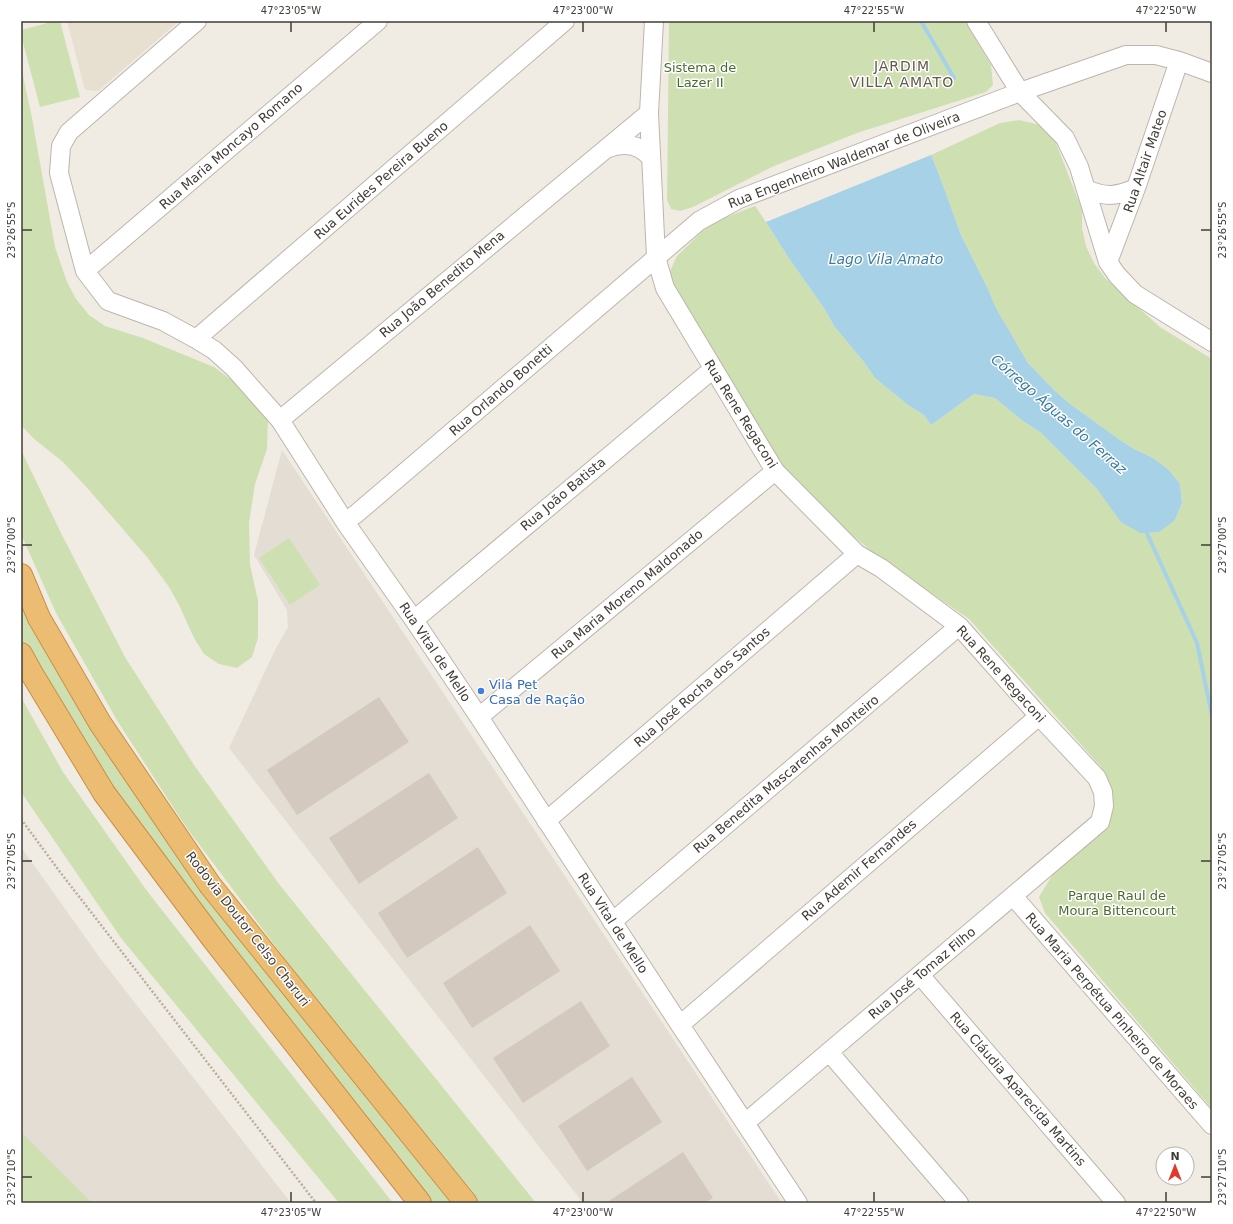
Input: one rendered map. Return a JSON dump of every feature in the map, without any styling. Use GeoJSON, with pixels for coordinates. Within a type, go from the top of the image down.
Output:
{"type":"FeatureCollection","features":[{"type":"Feature","properties":{"kind":"highway","name":"Rodovia Doutor Celso Charuri"},"geometry":{"type":"LineString","coordinates":[[21,576],[39,618],[100,723],[210,885],[466,1203]]}},
{"type":"Feature","properties":{"kind":"highway"},"geometry":{"type":"LineString","coordinates":[[21,654],[104,793],[213,939],[420,1203]]}},
{"type":"Feature","properties":{"kind":"street","name":"Rua Vital de Mello"},"geometry":{"type":"LineString","coordinates":[[197,21],[69,132],[61,146],[58,173],[85,271],[108,301],[163,321],[214,350],[234,368],[280,420],[345,522],[414,620],[798,1203]]}},
{"type":"Feature","properties":{"kind":"street","name":"Rua Maria Moncayo Romano"},"geometry":{"type":"LineString","coordinates":[[85,271],[378,21]]}},
{"type":"Feature","properties":{"kind":"street","name":"Rua Eurides Pereira Bueno"},"geometry":{"type":"LineString","coordinates":[[196,339],[565,21]]}},
{"type":"Feature","properties":{"kind":"street","name":"Rua Rene Regaconi"},"geometry":{"type":"LineString","coordinates":[[654,21],[648,113],[656,258],[665,288],[775,471],[857,554],[881,568],[959,626],[1039,716],[1098,778],[1103,792],[1104,806],[1100,822]]}},
{"type":"Feature","properties":{"kind":"street"},"geometry":{"type":"LineString","coordinates":[[976,21],[1020,92],[1065,138],[1079,167],[1108,262],[1117,275],[1135,294],[1211,336]]}},
{"type":"Feature","properties":{"kind":"street","name":"Rua Engenheiro Waldemar de Oliveira"},"geometry":{"type":"LineString","coordinates":[[656,258],[699,221],[739,199],[1020,92],[1126,55],[1156,55],[1179,61],[1212,74]]}},
{"type":"Feature","properties":{"kind":"street","name":"Rua Altair Mateo"},"geometry":{"type":"LineString","coordinates":[[1108,262],[1136,188],[1179,61]]}},
{"type":"Feature","properties":{"kind":"street"},"geometry":{"type":"LineString","coordinates":[[994,102],[1002,88],[1004,76],[1002,63]]}},
{"type":"Feature","properties":{"kind":"street","name":"Rua João Benedito Mena"},"geometry":{"type":"LineString","coordinates":[[280,420],[648,113]]}},
{"type":"Feature","properties":{"kind":"street","name":"Rua João Benedito Mena"},"geometry":{"type":"LineString","coordinates":[[605,149],[616,145],[629,145],[640,148],[651,158]]}},
{"type":"Feature","properties":{"kind":"street"},"geometry":{"type":"LineString","coordinates":[[1086,189],[1097,194],[1111,195],[1122,194],[1136,188]]}},
{"type":"Feature","properties":{"kind":"street","name":"Rua Orlando Bonetti"},"geometry":{"type":"LineString","coordinates":[[345,522],[656,258]]}},
{"type":"Feature","properties":{"kind":"street","name":"Rua João Batista"},"geometry":{"type":"LineString","coordinates":[[414,620],[713,369]]}},
{"type":"Feature","properties":{"kind":"street","name":"Rua Maria Moreno Maldonado"},"geometry":{"type":"LineString","coordinates":[[478,717],[775,471]]}},
{"type":"Feature","properties":{"kind":"street","name":"Rua José Rocha dos Santos"},"geometry":{"type":"LineString","coordinates":[[546,820],[857,554]]}},
{"type":"Feature","properties":{"kind":"street","name":"Rua Benedita Mascarenhas Monteiro"},"geometry":{"type":"LineString","coordinates":[[612,922],[959,626]]}},
{"type":"Feature","properties":{"kind":"street","name":"Rua Ademir Fernandes"},"geometry":{"type":"LineString","coordinates":[[680,1025],[1039,716]]}},
{"type":"Feature","properties":{"kind":"street","name":"Rua José Tomaz Filho"},"geometry":{"type":"LineString","coordinates":[[745,1123],[1100,822]]}},
{"type":"Feature","properties":{"kind":"street","name":"Rua Maria Perpétua Pinheiro de Moraes"},"geometry":{"type":"LineString","coordinates":[[1013,896],[1212,1125]]}},
{"type":"Feature","properties":{"kind":"street","name":"Rua Cláudia Aparecida Martins"},"geometry":{"type":"LineString","coordinates":[[920,975],[1116,1203]]}},
{"type":"Feature","properties":{"kind":"street"},"geometry":{"type":"LineString","coordinates":[[829,1052],[959,1203]]}},
{"type":"Feature","properties":{"kind":"path"},"geometry":{"type":"LineString","coordinates":[[21,819],[60,872],[316,1203]]}},
{"type":"Feature","properties":{"kind":"shaded area"},"geometry":{"type":"Polygon","coordinates":[[[67,21],[179,21],[98,91],[85,90],[67,21]]]}},
{"type":"Feature","properties":{"kind":"shaded area"},"geometry":{"type":"Polygon","coordinates":[[[282,450],[782,1203],[583,1203],[229,748],[275,650],[288,627],[287,610],[254,555],[282,450]]]}},
{"type":"Feature","properties":{"kind":"shaded area"},"geometry":{"type":"Polygon","coordinates":[[[21,847],[100,958],[291,1203],[91,1203],[21,1134],[21,847]]]}},
{"type":"Feature","properties":{"kind":"green space"},"geometry":{"type":"Polygon","coordinates":[[[60,21],[80,97],[40,107],[21,30],[60,21]]]}},
{"type":"Feature","properties":{"kind":"green space","name":"Sistema de Lazer II"},"geometry":{"type":"Polygon","coordinates":[[[669,21],[965,21],[991,65],[993,85],[986,92],[857,133],[774,166],[693,207],[680,211],[671,209],[667,200],[669,21]]]}},
{"type":"Feature","properties":{"kind":"green space"},"geometry":{"type":"Polygon","coordinates":[[[21,66],[32,118],[55,247],[67,282],[76,299],[89,315],[105,326],[143,338],[214,367],[244,389],[258,403],[268,420],[267,449],[255,484],[249,523],[250,564],[258,601],[258,638],[252,657],[237,668],[219,664],[204,654],[194,638],[169,587],[147,557],[63,462],[33,438],[21,425],[21,66]]]}},
{"type":"Feature","properties":{"kind":"green space","name":"Parque Raul de Moura Bittencourt"},"geometry":{"type":"Polygon","coordinates":[[[1019,120],[1040,125],[1054,138],[1082,210],[1082,228],[1086,246],[1094,263],[1105,278],[1160,327],[1212,359],[1212,1109],[1045,913],[1039,897],[1053,874],[1107,829],[1113,808],[1101,767],[969,619],[876,555],[827,514],[779,462],[673,285],[670,271],[677,256],[711,223],[755,206],[790,260],[824,308],[834,326],[864,362],[875,378],[908,405],[924,415],[931,425],[974,394],[995,398],[1023,421],[1040,432],[1097,489],[1109,504],[1175,520],[1182,503],[1180,484],[1168,469],[1153,458],[1120,440],[1070,404],[1028,363],[996,308],[961,235],[931,155],[1000,123],[1019,120]]]}},
{"type":"Feature","properties":{"kind":"green space"},"geometry":{"type":"Polygon","coordinates":[[[21,450],[61,533],[125,657],[194,765],[279,884],[536,1203],[478,1203],[285,959],[186,827],[118,722],[56,613],[21,534],[21,450]]]}},
{"type":"Feature","properties":{"kind":"green space"},"geometry":{"type":"Polygon","coordinates":[[[289,538],[320,585],[290,605],[259,558],[289,538]]]}},
{"type":"Feature","properties":{"kind":"green space"},"geometry":{"type":"Polygon","coordinates":[[[21,595],[39,634],[453,1203],[430,1203],[198,904],[94,761],[34,664],[21,639],[21,595]]]}},
{"type":"Feature","properties":{"kind":"green space"},"geometry":{"type":"Polygon","coordinates":[[[21,697],[63,772],[147,891],[393,1203],[339,1203],[121,938],[21,792],[21,697]]]}},
{"type":"Feature","properties":{"kind":"green space"},"geometry":{"type":"Polygon","coordinates":[[[21,1132],[92,1203],[21,1203],[21,1132]]]}},
{"type":"Feature","properties":{"kind":"water","name":"Lago Vila Amato"},"geometry":{"type":"Polygon","coordinates":[[[931,155],[961,235],[996,308],[1028,363],[1070,404],[1120,440],[1153,458],[1168,469],[1180,484],[1182,503],[1175,520],[1159,532],[1140,533],[1121,522],[1097,489],[1040,432],[1023,421],[995,398],[974,394],[931,425],[924,415],[908,405],[875,378],[864,362],[834,326],[824,308],[790,260],[766,222],[931,155]]]}},
{"type":"Feature","properties":{"kind":"building"},"geometry":{"type":"Polygon","coordinates":[[[379,697],[409,742],[297,815],[267,770],[379,697]]]}},
{"type":"Feature","properties":{"kind":"building"},"geometry":{"type":"Polygon","coordinates":[[[429,773],[458,818],[359,884],[329,838],[429,773]]]}},
{"type":"Feature","properties":{"kind":"building"},"geometry":{"type":"Polygon","coordinates":[[[478,847],[507,893],[407,958],[378,913],[478,847]]]}},
{"type":"Feature","properties":{"kind":"building"},"geometry":{"type":"Polygon","coordinates":[[[530,925],[560,971],[472,1028],[443,983],[530,925]]]}},
{"type":"Feature","properties":{"kind":"building"},"geometry":{"type":"Polygon","coordinates":[[[581,1001],[610,1046],[523,1103],[493,1058],[581,1001]]]}},
{"type":"Feature","properties":{"kind":"building"},"geometry":{"type":"Polygon","coordinates":[[[632,1077],[662,1122],[587,1171],[558,1126],[632,1077]]]}},
{"type":"Feature","properties":{"kind":"building"},"geometry":{"type":"Polygon","coordinates":[[[683,1152],[713,1198],[705,1203],[606,1203],[683,1152]]]}},
{"type":"Feature","properties":{"kind":"waterway","name":"Córrego Águas do Ferraz"},"geometry":{"type":"LineString","coordinates":[[921,21],[954,78]]}},
{"type":"Feature","properties":{"kind":"waterway","name":"Córrego Águas do Ferraz"},"geometry":{"type":"LineString","coordinates":[[1145,529],[1197,643],[1212,716]]}},
{"type":"Feature","properties":{"kind":"place","name":"Vila Pet Casa de Ração"},"geometry":{"type":"Point","coordinates":[481,691]}},
{"type":"Feature","properties":{"kind":"district","name":"JARDIM VILLA AMATO"},"geometry":{"type":"Point","coordinates":[902,74]}}]}
